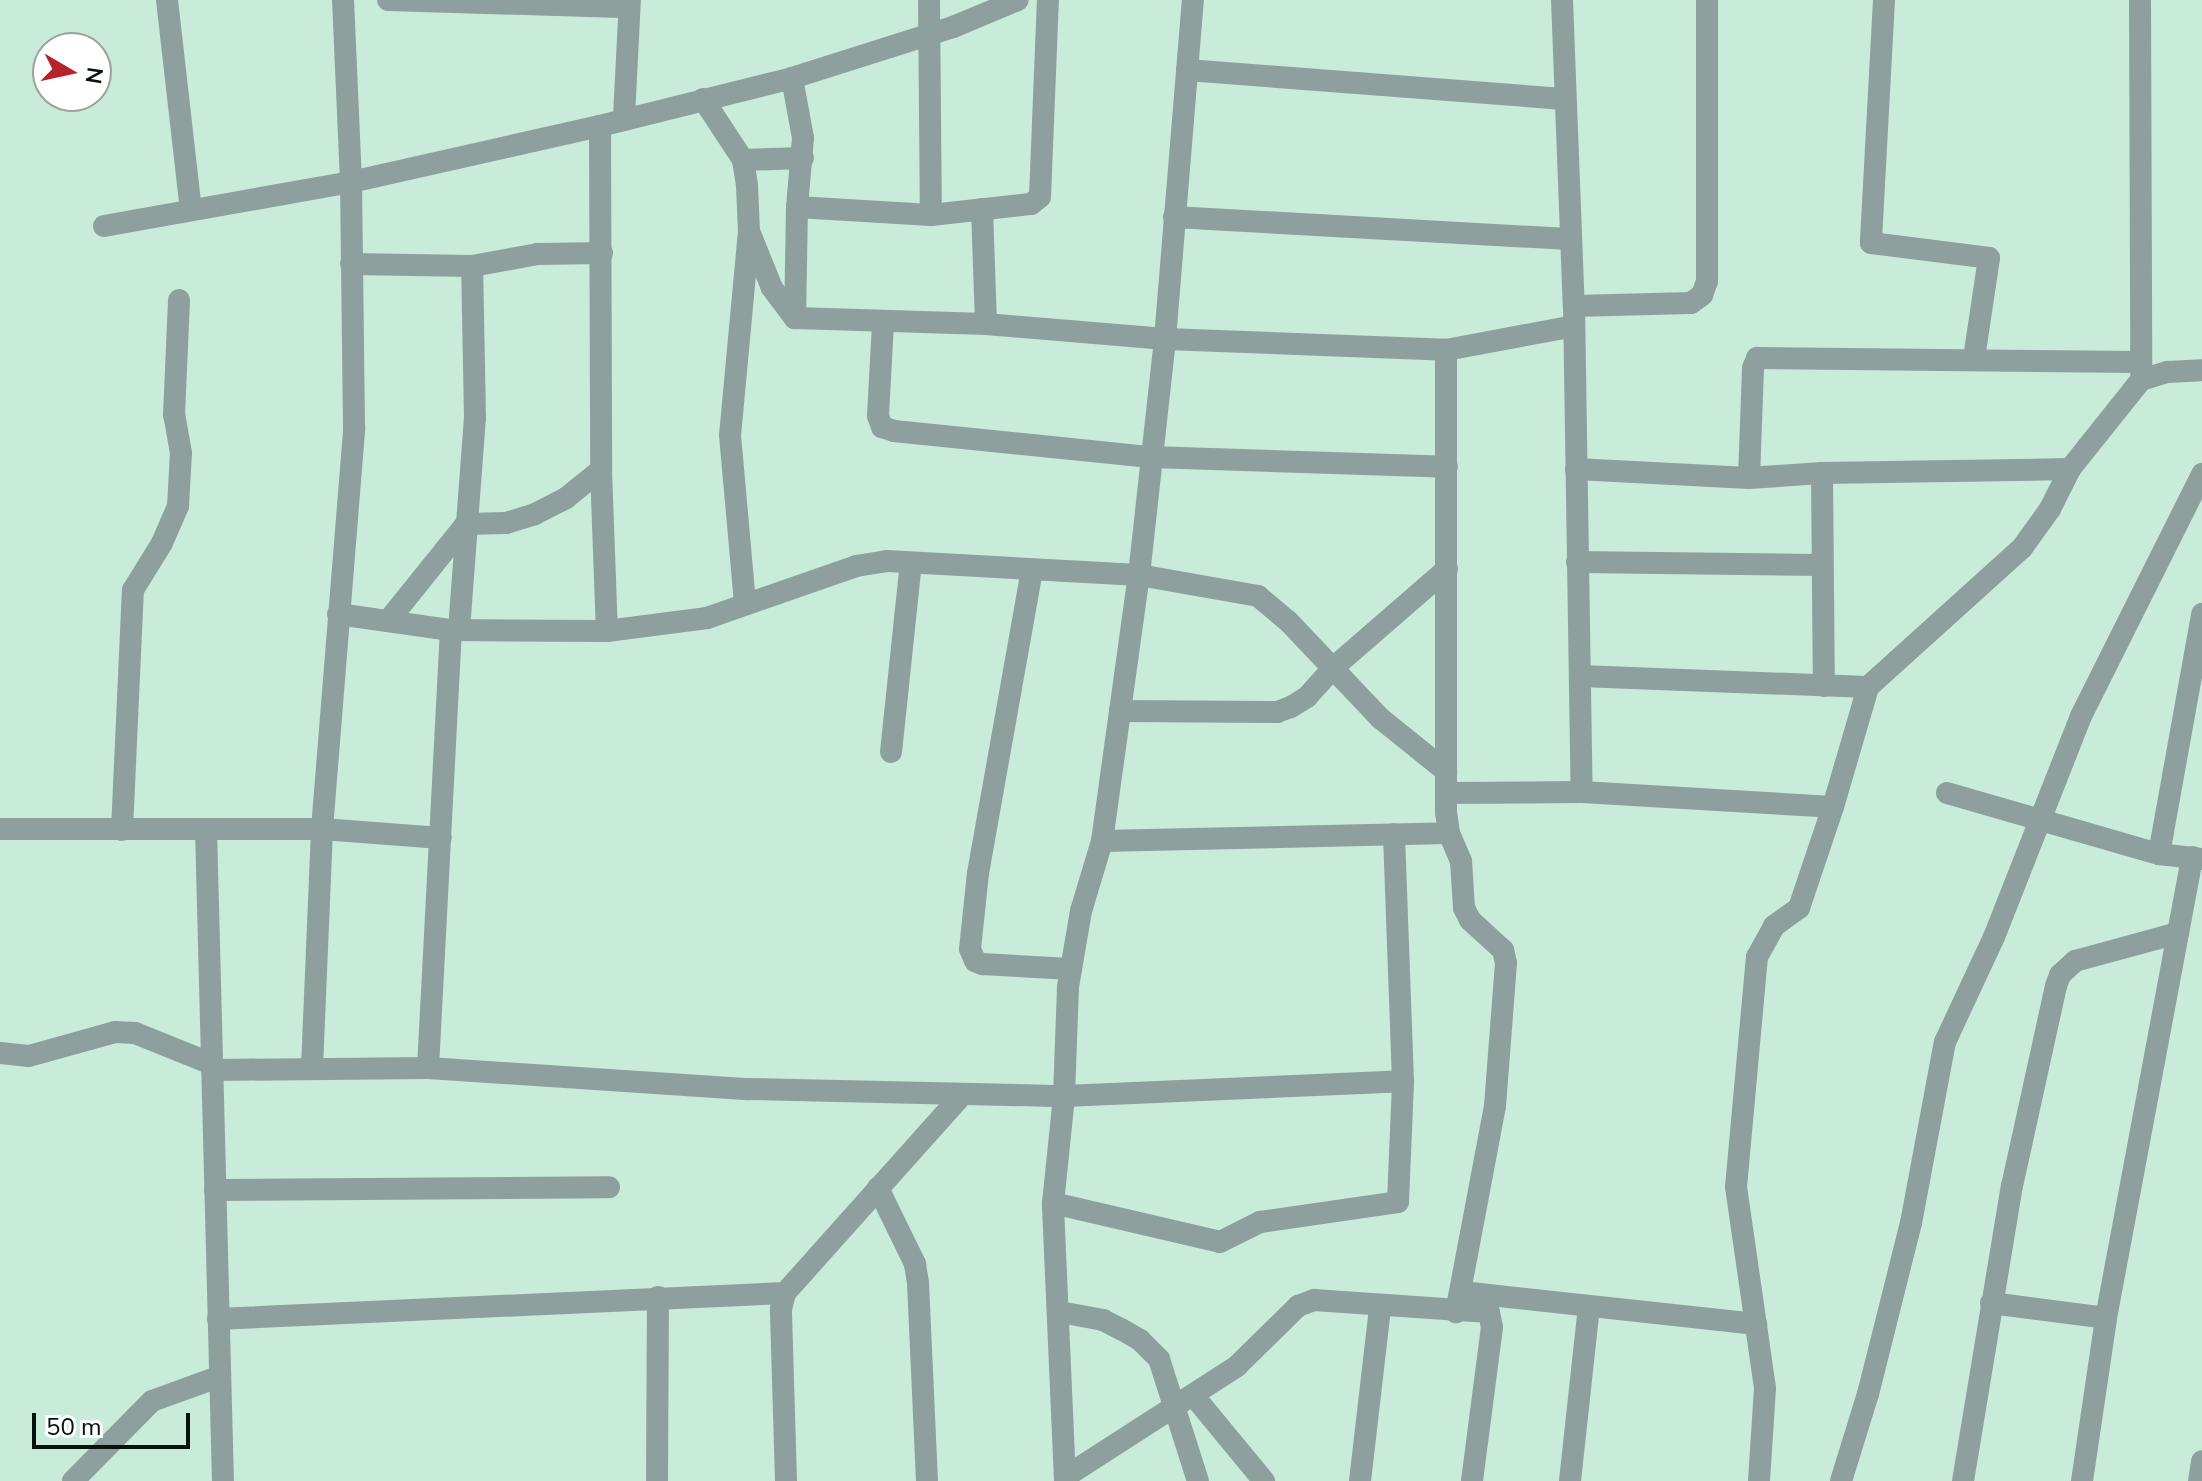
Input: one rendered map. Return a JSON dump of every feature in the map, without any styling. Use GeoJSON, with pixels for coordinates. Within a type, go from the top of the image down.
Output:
{"type":"FeatureCollection","features":[{"type":"Feature","properties":{"kind":"street"},"geometry":{"type":"LineString","coordinates":[[167,0],[191,210]]}},
{"type":"Feature","properties":{"kind":"street"},"geometry":{"type":"LineString","coordinates":[[312,1068],[322,829],[354,427],[351,182],[343,0]]}},
{"type":"Feature","properties":{"kind":"street"},"geometry":{"type":"LineString","coordinates":[[388,0],[630,4],[624,117]]}},
{"type":"Feature","properties":{"kind":"street"},"geometry":{"type":"LineString","coordinates":[[929,0],[931,215]]}},
{"type":"Feature","properties":{"kind":"street"},"geometry":{"type":"LineString","coordinates":[[104,226],[351,182],[600,126],[624,117],[792,78],[927,34],[1018,0]]}},
{"type":"Feature","properties":{"kind":"street"},"geometry":{"type":"LineString","coordinates":[[797,207],[931,215],[1031,204],[1040,197],[1048,0]]}},
{"type":"Feature","properties":{"kind":"street"},"geometry":{"type":"LineString","coordinates":[[1065,1479],[1053,1203],[1064,1096],[1071,969],[1081,911],[1102,841],[1139,575],[1165,339],[1193,0]]}},
{"type":"Feature","properties":{"kind":"street"},"geometry":{"type":"LineString","coordinates":[[1562,0],[1574,316],[1582,792]]}},
{"type":"Feature","properties":{"kind":"street"},"geometry":{"type":"LineString","coordinates":[[749,231],[772,288],[795,318],[986,324],[1165,339],[1446,350],[1574,316],[1691,303],[1702,295],[1707,281],[1707,0]]}},
{"type":"Feature","properties":{"kind":"street"},"geometry":{"type":"LineString","coordinates":[[1884,0],[1871,243],[1989,258],[1974,358]]}},
{"type":"Feature","properties":{"kind":"street"},"geometry":{"type":"LineString","coordinates":[[1759,1481],[1766,1413],[1736,1187],[1756,1000],[1754,979],[1764,940],[1781,920],[1799,908],[1868,687],[2022,548],[2050,509],[2070,469],[2141,371],[2140,0]]}},
{"type":"Feature","properties":{"kind":"street"},"geometry":{"type":"LineString","coordinates":[[1187,70],[1564,99]]}},
{"type":"Feature","properties":{"kind":"street"},"geometry":{"type":"LineString","coordinates":[[792,78],[803,138],[797,207],[795,318]]}},
{"type":"Feature","properties":{"kind":"street"},"geometry":{"type":"LineString","coordinates":[[703,99],[743,160],[749,231],[730,435],[745,604]]}},
{"type":"Feature","properties":{"kind":"street"},"geometry":{"type":"LineString","coordinates":[[600,126],[601,470],[607,631]]}},
{"type":"Feature","properties":{"kind":"street"},"geometry":{"type":"LineString","coordinates":[[743,160],[803,158]]}},
{"type":"Feature","properties":{"kind":"street"},"geometry":{"type":"LineString","coordinates":[[982,209],[986,324]]}},
{"type":"Feature","properties":{"kind":"street"},"geometry":{"type":"LineString","coordinates":[[1174,217],[1569,239]]}},
{"type":"Feature","properties":{"kind":"street"},"geometry":{"type":"LineString","coordinates":[[351,264],[472,266],[538,254],[602,253]]}},
{"type":"Feature","properties":{"kind":"street"},"geometry":{"type":"LineString","coordinates":[[428,1068],[455,630],[475,418],[472,266]]}},
{"type":"Feature","properties":{"kind":"street"},"geometry":{"type":"LineString","coordinates":[[122,830],[133,590],[162,543],[178,506],[181,453],[174,415],[179,300]]}},
{"type":"Feature","properties":{"kind":"street"},"geometry":{"type":"LineString","coordinates":[[883,323],[878,416],[882,427],[1151,457],[1447,467]]}},
{"type":"Feature","properties":{"kind":"street"},"geometry":{"type":"LineString","coordinates":[[1446,350],[1446,782],[1449,833],[1458,845],[1464,908],[1470,920],[1503,950],[1506,963],[1495,1106],[1459,1302]]}},
{"type":"Feature","properties":{"kind":"street"},"geometry":{"type":"LineString","coordinates":[[1749,478],[1753,368],[1757,358],[1974,358],[2141,371],[2202,370]]}},
{"type":"Feature","properties":{"kind":"street"},"geometry":{"type":"LineString","coordinates":[[1576,469],[1749,478],[1822,473],[2070,469]]}},
{"type":"Feature","properties":{"kind":"street"},"geometry":{"type":"LineString","coordinates":[[388,621],[466,524],[506,523],[535,514],[566,498],[601,470]]}},
{"type":"Feature","properties":{"kind":"street"},"geometry":{"type":"LineString","coordinates":[[1822,473],[1824,686]]}},
{"type":"Feature","properties":{"kind":"street"},"geometry":{"type":"LineString","coordinates":[[1841,1481],[1868,1394],[1911,1223],[1945,1042],[1994,937],[2081,716],[2202,474]]}},
{"type":"Feature","properties":{"kind":"street"},"geometry":{"type":"LineString","coordinates":[[1577,562],[1822,565]]}},
{"type":"Feature","properties":{"kind":"street"},"geometry":{"type":"LineString","coordinates":[[338,614],[455,630],[607,631],[707,618],[856,566],[911,563],[1139,575],[1258,596],[1446,782],[1833,807]]}},
{"type":"Feature","properties":{"kind":"street"},"geometry":{"type":"LineString","coordinates":[[891,752],[911,563]]}},
{"type":"Feature","properties":{"kind":"street"},"geometry":{"type":"LineString","coordinates":[[1120,711],[1277,712],[1307,697],[1333,668],[1447,569]]}},
{"type":"Feature","properties":{"kind":"street"},"geometry":{"type":"LineString","coordinates":[[1032,570],[978,873],[970,949],[975,961],[982,964],[1071,969]]}},
{"type":"Feature","properties":{"kind":"street"},"geometry":{"type":"LineString","coordinates":[[2159,854],[2202,614]]}},
{"type":"Feature","properties":{"kind":"street"},"geometry":{"type":"LineString","coordinates":[[1580,676],[1868,687]]}},
{"type":"Feature","properties":{"kind":"street"},"geometry":{"type":"LineString","coordinates":[[2179,738],[2202,742]]}},
{"type":"Feature","properties":{"kind":"street"},"geometry":{"type":"LineString","coordinates":[[1947,793],[2159,854],[2197,858],[2178,933],[2106,1318],[2082,1481]]}},
{"type":"Feature","properties":{"kind":"street"},"geometry":{"type":"LineString","coordinates":[[0,829],[322,829],[441,838]]}},
{"type":"Feature","properties":{"kind":"street"},"geometry":{"type":"LineString","coordinates":[[206,829],[223,1481]]}},
{"type":"Feature","properties":{"kind":"street"},"geometry":{"type":"LineString","coordinates":[[1102,841],[1449,833]]}},
{"type":"Feature","properties":{"kind":"street"},"geometry":{"type":"LineString","coordinates":[[1053,1203],[1220,1242],[1260,1222],[1398,1202],[1403,1081],[1394,834]]}},
{"type":"Feature","properties":{"kind":"street"},"geometry":{"type":"LineString","coordinates":[[1963,1481],[2012,1186],[2060,975],[2075,961],[2178,933]]}},
{"type":"Feature","properties":{"kind":"street"},"geometry":{"type":"LineString","coordinates":[[0,1053],[29,1056],[115,1032],[135,1033],[212,1067],[428,1068],[748,1089],[1064,1096],[1403,1081]]}},
{"type":"Feature","properties":{"kind":"street"},"geometry":{"type":"LineString","coordinates":[[786,1481],[781,1309],[785,1293],[962,1095]]}},
{"type":"Feature","properties":{"kind":"street"},"geometry":{"type":"LineString","coordinates":[[215,1190],[609,1187]]}},
{"type":"Feature","properties":{"kind":"street"},"geometry":{"type":"LineString","coordinates":[[878,1188],[915,1264],[927,1481]]}},
{"type":"Feature","properties":{"kind":"street"},"geometry":{"type":"LineString","coordinates":[[218,1319],[785,1293]]}},
{"type":"Feature","properties":{"kind":"street"},"geometry":{"type":"LineString","coordinates":[[657,1481],[658,1297]]}},
{"type":"Feature","properties":{"kind":"street"},"geometry":{"type":"LineString","coordinates":[[1065,1479],[1237,1366],[1304,1302],[1380,1307],[1459,1302],[1589,1306],[1756,1324]]}},
{"type":"Feature","properties":{"kind":"street"},"geometry":{"type":"LineString","coordinates":[[1459,1302],[1489,1312],[1493,1320],[1472,1481]]}},
{"type":"Feature","properties":{"kind":"street"},"geometry":{"type":"LineString","coordinates":[[1991,1303],[2106,1318]]}},
{"type":"Feature","properties":{"kind":"street"},"geometry":{"type":"LineString","coordinates":[[1570,1481],[1589,1306]]}},
{"type":"Feature","properties":{"kind":"street"},"geometry":{"type":"LineString","coordinates":[[1360,1481],[1380,1307]]}},
{"type":"Feature","properties":{"kind":"street"},"geometry":{"type":"LineString","coordinates":[[1060,1312],[1103,1320],[1140,1340],[1159,1359],[1184,1401],[1264,1481]]}},
{"type":"Feature","properties":{"kind":"street"},"geometry":{"type":"LineString","coordinates":[[73,1481],[152,1401],[218,1377]]}},
{"type":"Feature","properties":{"kind":"street"},"geometry":{"type":"LineString","coordinates":[[1184,1401],[1198,1481]]}},
{"type":"Feature","properties":{"kind":"street"},"geometry":{"type":"LineString","coordinates":[[2199,1481],[2202,1461]]}}]}
